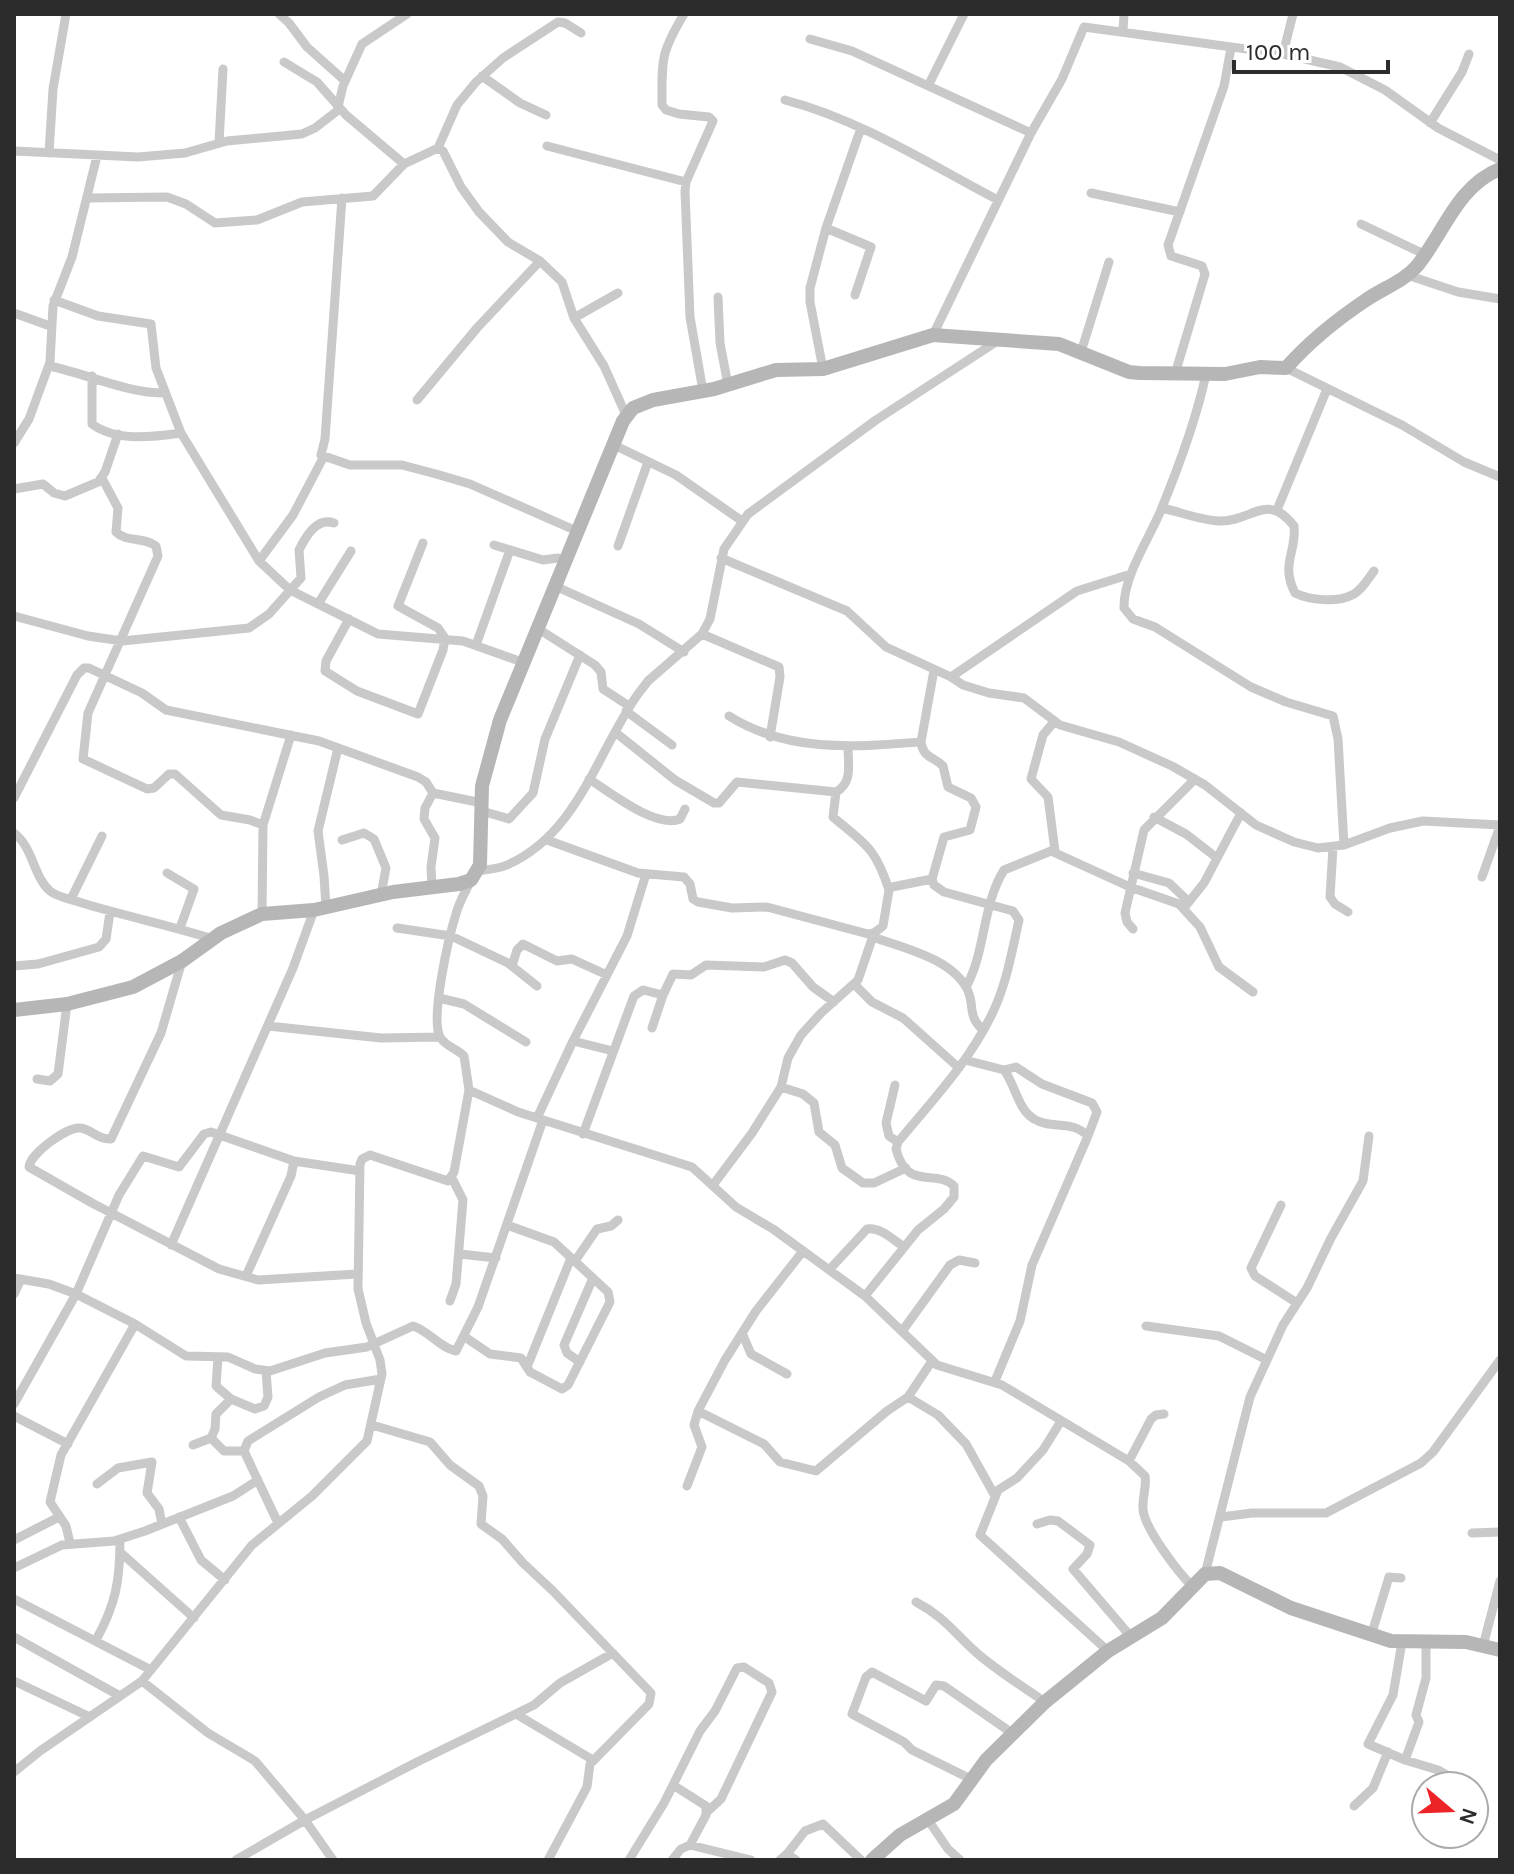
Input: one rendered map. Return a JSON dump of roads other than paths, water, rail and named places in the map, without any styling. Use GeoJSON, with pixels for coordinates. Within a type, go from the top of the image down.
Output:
{"type":"FeatureCollection","features":[{"type":"Feature","properties":{"kind":"street"},"geometry":{"type":"LineString","coordinates":[[49,153],[53,89],[66,14]]}},
{"type":"Feature","properties":{"kind":"street"},"geometry":{"type":"LineString","coordinates":[[279,14],[307,47],[345,81]]}},
{"type":"Feature","properties":{"kind":"street"},"geometry":{"type":"LineString","coordinates":[[14,151],[97,156],[185,153],[219,143],[302,134],[323,123],[339,106],[345,81],[362,44],[407,14]]}},
{"type":"Feature","properties":{"kind":"street"},"geometry":{"type":"LineString","coordinates":[[684,14],[662,57],[662,105],[666,110],[709,117],[713,121],[686,182],[690,317],[703,391]]}},
{"type":"Feature","properties":{"kind":"street"},"geometry":{"type":"LineString","coordinates":[[929,84],[964,14]]}},
{"type":"Feature","properties":{"kind":"street"},"geometry":{"type":"LineString","coordinates":[[933,335],[1031,133],[1062,79],[1084,27],[1086,14]]}},
{"type":"Feature","properties":{"kind":"street"},"geometry":{"type":"LineString","coordinates":[[1123,31],[1124,14]]}},
{"type":"Feature","properties":{"kind":"street"},"geometry":{"type":"LineString","coordinates":[[1283,54],[1293,14]]}},
{"type":"Feature","properties":{"kind":"street"},"geometry":{"type":"LineString","coordinates":[[438,148],[457,105],[482,76],[503,58],[558,22],[581,33]]}},
{"type":"Feature","properties":{"kind":"street"},"geometry":{"type":"LineString","coordinates":[[1084,27],[1283,54],[1353,72],[1385,90],[1430,123],[1500,160]]}},
{"type":"Feature","properties":{"kind":"street"},"geometry":{"type":"LineString","coordinates":[[810,39],[852,51],[1031,133]]}},
{"type":"Feature","properties":{"kind":"street"},"geometry":{"type":"LineString","coordinates":[[1175,374],[1205,274],[1202,266],[1173,257],[1168,245],[1224,86],[1231,48]]}},
{"type":"Feature","properties":{"kind":"street"},"geometry":{"type":"LineString","coordinates":[[1430,123],[1462,72],[1469,54]]}},
{"type":"Feature","properties":{"kind":"street"},"geometry":{"type":"LineString","coordinates":[[284,62],[317,82],[346,115],[404,164]]}},
{"type":"Feature","properties":{"kind":"street"},"geometry":{"type":"LineString","coordinates":[[219,143],[223,69]]}},
{"type":"Feature","properties":{"kind":"street"},"geometry":{"type":"LineString","coordinates":[[482,76],[520,103],[546,115]]}},
{"type":"Feature","properties":{"kind":"street"},"geometry":{"type":"LineString","coordinates":[[785,100],[819,109],[861,128],[998,200]]}},
{"type":"Feature","properties":{"kind":"street"},"geometry":{"type":"LineString","coordinates":[[823,369],[810,295],[826,228],[861,128]]}},
{"type":"Feature","properties":{"kind":"street"},"geometry":{"type":"LineString","coordinates":[[547,146],[686,182]]}},
{"type":"Feature","properties":{"kind":"street"},"geometry":{"type":"LineString","coordinates":[[88,198],[167,197],[186,204],[215,223],[257,220],[302,202],[373,196],[404,164],[438,148],[443,151],[461,187],[479,212],[508,242],[540,261],[562,282],[574,318],[604,366],[626,415]]}},
{"type":"Feature","properties":{"kind":"street"},"geometry":{"type":"LineString","coordinates":[[14,443],[17,430],[31,414],[49,366],[54,300],[72,257],[97,156]]}},
{"type":"Feature","properties":{"kind":"street"},"geometry":{"type":"LineString","coordinates":[[1286,368],[1310,342],[1366,299],[1407,275],[1476,183],[1500,169]]}},
{"type":"Feature","properties":{"kind":"street"},"geometry":{"type":"LineString","coordinates":[[1091,193],[1180,212]]}},
{"type":"Feature","properties":{"kind":"street"},"geometry":{"type":"LineString","coordinates":[[342,198],[325,439],[320,452],[323,458],[350,465],[402,465],[436,474],[470,484],[579,532]]}},
{"type":"Feature","properties":{"kind":"street"},"geometry":{"type":"LineString","coordinates":[[1361,224],[1424,254]]}},
{"type":"Feature","properties":{"kind":"street"},"geometry":{"type":"LineString","coordinates":[[826,228],[871,247],[855,295]]}},
{"type":"Feature","properties":{"kind":"street"},"geometry":{"type":"LineString","coordinates":[[417,400],[477,328],[540,261]]}},
{"type":"Feature","properties":{"kind":"street"},"geometry":{"type":"LineString","coordinates":[[1081,352],[1109,262]]}},
{"type":"Feature","properties":{"kind":"street"},"geometry":{"type":"LineString","coordinates":[[1407,275],[1458,292],[1500,299]]}},
{"type":"Feature","properties":{"kind":"street"},"geometry":{"type":"LineString","coordinates":[[574,318],[618,293]]}},
{"type":"Feature","properties":{"kind":"street"},"geometry":{"type":"LineString","coordinates":[[718,297],[720,343],[728,385]]}},
{"type":"Feature","properties":{"kind":"street"},"geometry":{"type":"LineString","coordinates":[[54,300],[108,318],[149,322],[154,360],[181,433],[259,561],[290,590],[384,636],[445,638],[476,645],[522,662]]}},
{"type":"Feature","properties":{"kind":"street"},"geometry":{"type":"LineString","coordinates":[[14,313],[50,326]]}},
{"type":"Feature","properties":{"kind":"street"},"geometry":{"type":"LineString","coordinates":[[1192,1586],[1176,1570],[1146,1520],[1143,1507],[1145,1476],[1129,1461],[995,1381],[932,1361],[865,1296],[736,1207],[686,1164],[583,1134],[469,1090],[464,1056],[445,1044],[438,1031],[439,998],[456,913],[481,858],[482,786],[500,720],[626,415],[633,408],[653,400],[728,385],[776,370],[823,369],[933,335],[1059,344],[1129,372],[1233,374],[1260,367],[1286,368],[1402,425],[1464,462],[1500,477]]}},
{"type":"Feature","properties":{"kind":"street"},"geometry":{"type":"LineString","coordinates":[[14,1010],[67,1004],[133,987],[262,914],[320,908],[381,895],[459,884],[506,866],[547,840],[571,810],[628,709],[648,681],[702,634],[710,619],[721,558],[727,542],[742,521],[770,495],[876,420],[999,340]]}},
{"type":"Feature","properties":{"kind":"street"},"geometry":{"type":"LineString","coordinates":[[49,366],[140,392],[165,393]]}},
{"type":"Feature","properties":{"kind":"street"},"geometry":{"type":"LineString","coordinates":[[1206,374],[1193,426],[1162,508],[1131,574],[1123,601],[1128,616],[1155,627],[1251,687],[1286,702],[1333,716],[1338,739],[1344,845]]}},
{"type":"Feature","properties":{"kind":"street"},"geometry":{"type":"LineString","coordinates":[[92,376],[92,424],[99,429],[146,438],[181,433]]}},
{"type":"Feature","properties":{"kind":"street"},"geometry":{"type":"LineString","coordinates":[[1277,510],[1327,389]]}},
{"type":"Feature","properties":{"kind":"street"},"geometry":{"type":"LineString","coordinates":[[14,489],[43,484],[54,493],[65,496],[93,485],[102,478],[118,434]]}},
{"type":"Feature","properties":{"kind":"street"},"geometry":{"type":"LineString","coordinates":[[614,445],[699,489],[742,521]]}},
{"type":"Feature","properties":{"kind":"street"},"geometry":{"type":"LineString","coordinates":[[259,561],[293,515],[323,458]]}},
{"type":"Feature","properties":{"kind":"street"},"geometry":{"type":"LineString","coordinates":[[618,546],[648,462]]}},
{"type":"Feature","properties":{"kind":"street"},"geometry":{"type":"LineString","coordinates":[[102,478],[118,508],[118,536],[145,539],[156,546],[158,556],[88,713],[83,759],[147,789],[154,788],[169,774],[175,774],[221,815],[263,825]]}},
{"type":"Feature","properties":{"kind":"street"},"geometry":{"type":"LineString","coordinates":[[1162,508],[1218,521],[1265,508],[1277,510],[1294,526],[1288,566],[1292,590],[1297,595],[1317,599],[1346,597],[1356,593],[1374,571]]}},
{"type":"Feature","properties":{"kind":"street"},"geometry":{"type":"LineString","coordinates":[[14,616],[88,636],[122,641],[249,628],[269,614],[303,575],[298,554],[300,545],[318,523],[327,520],[334,523]]}},
{"type":"Feature","properties":{"kind":"street"},"geometry":{"type":"LineString","coordinates":[[349,619],[326,661],[325,671],[357,691],[414,715],[420,711],[445,638],[438,628],[398,606],[423,543]]}},
{"type":"Feature","properties":{"kind":"street"},"geometry":{"type":"LineString","coordinates":[[494,545],[543,560],[566,560]]}},
{"type":"Feature","properties":{"kind":"street"},"geometry":{"type":"LineString","coordinates":[[476,645],[510,550]]}},
{"type":"Feature","properties":{"kind":"street"},"geometry":{"type":"LineString","coordinates":[[318,604],[351,551]]}},
{"type":"Feature","properties":{"kind":"street"},"geometry":{"type":"LineString","coordinates":[[721,558],[847,611],[886,647],[934,670],[975,689],[1030,700],[1054,722],[1119,742],[1195,779],[1256,825],[1294,842],[1318,848],[1333,847],[1415,821],[1440,820],[1500,826],[1482,877]]}},
{"type":"Feature","properties":{"kind":"street"},"geometry":{"type":"LineString","coordinates":[[951,677],[1077,591],[1131,574]]}},
{"type":"Feature","properties":{"kind":"street"},"geometry":{"type":"LineString","coordinates":[[555,586],[639,624],[684,652]]}},
{"type":"Feature","properties":{"kind":"street"},"geometry":{"type":"LineString","coordinates":[[537,628],[600,668],[603,689],[672,745]]}},
{"type":"Feature","properties":{"kind":"street"},"geometry":{"type":"LineString","coordinates":[[702,634],[779,667],[770,737]]}},
{"type":"Feature","properties":{"kind":"street"},"geometry":{"type":"LineString","coordinates":[[14,798],[80,671],[89,668],[148,697],[166,710],[319,741],[418,777],[426,782],[433,793],[482,807],[509,819],[530,798],[548,733],[580,655]]}},
{"type":"Feature","properties":{"kind":"street"},"geometry":{"type":"LineString","coordinates":[[865,1296],[918,1230],[954,1197],[956,1191],[950,1182],[919,1178],[906,1168],[896,1154],[898,1142],[962,1064],[983,1030],[995,1006],[1019,920],[1013,911],[944,892],[934,885],[932,879],[944,837],[970,830],[976,807],[971,798],[948,787],[943,766],[926,756],[921,742],[934,670]]}},
{"type":"Feature","properties":{"kind":"street"},"geometry":{"type":"LineString","coordinates":[[729,716],[770,737],[848,747],[921,742]]}},
{"type":"Feature","properties":{"kind":"street"},"geometry":{"type":"LineString","coordinates":[[1054,722],[1043,735],[1031,779],[1050,803],[1055,851]]}},
{"type":"Feature","properties":{"kind":"street"},"geometry":{"type":"LineString","coordinates":[[615,732],[675,780],[714,803],[719,803],[737,782],[836,792],[843,788],[848,776],[848,747]]}},
{"type":"Feature","properties":{"kind":"street"},"geometry":{"type":"LineString","coordinates":[[262,914],[263,825],[291,735]]}},
{"type":"Feature","properties":{"kind":"street"},"geometry":{"type":"LineString","coordinates":[[171,1245],[320,908],[318,831],[338,748]]}},
{"type":"Feature","properties":{"kind":"street"},"geometry":{"type":"LineString","coordinates":[[589,779],[657,820],[675,822],[685,809]]}},
{"type":"Feature","properties":{"kind":"street"},"geometry":{"type":"LineString","coordinates":[[1133,929],[1125,919],[1144,830],[1195,779]]}},
{"type":"Feature","properties":{"kind":"street"},"geometry":{"type":"LineString","coordinates":[[713,1185],[781,1087],[788,1058],[801,1035],[855,985],[873,935],[886,921],[889,890],[877,857],[862,840],[833,817],[836,792]]}},
{"type":"Feature","properties":{"kind":"street"},"geometry":{"type":"LineString","coordinates":[[432,887],[435,838],[424,819],[425,808],[433,793]]}},
{"type":"Feature","properties":{"kind":"street"},"geometry":{"type":"LineString","coordinates":[[1186,905],[1204,883],[1241,813]]}},
{"type":"Feature","properties":{"kind":"street"},"geometry":{"type":"LineString","coordinates":[[1154,817],[1186,834],[1217,858]]}},
{"type":"Feature","properties":{"kind":"street"},"geometry":{"type":"LineString","coordinates":[[14,833],[21,839],[49,891],[110,912],[213,939]]}},
{"type":"Feature","properties":{"kind":"street"},"geometry":{"type":"LineString","coordinates":[[342,840],[364,833],[374,839],[387,872],[381,895]]}},
{"type":"Feature","properties":{"kind":"street"},"geometry":{"type":"LineString","coordinates":[[71,899],[102,836]]}},
{"type":"Feature","properties":{"kind":"street"},"geometry":{"type":"LineString","coordinates":[[547,840],[632,871],[684,877],[690,884],[693,899],[698,902],[732,908],[767,907],[806,915],[873,935],[939,961],[966,987],[973,1020],[983,1030]]}},
{"type":"Feature","properties":{"kind":"street"},"geometry":{"type":"LineString","coordinates":[[1333,847],[1330,897],[1348,912]]}},
{"type":"Feature","properties":{"kind":"street"},"geometry":{"type":"LineString","coordinates":[[966,987],[977,965],[990,905],[1000,876],[1007,867],[1055,851],[1130,887],[1186,905]]}},
{"type":"Feature","properties":{"kind":"street"},"geometry":{"type":"LineString","coordinates":[[167,873],[194,889],[180,928]]}},
{"type":"Feature","properties":{"kind":"street"},"geometry":{"type":"LineString","coordinates":[[1133,873],[1169,883],[1200,927],[1219,967],[1253,992]]}},
{"type":"Feature","properties":{"kind":"street"},"geometry":{"type":"LineString","coordinates":[[14,1294],[18,1279],[49,1284],[135,1324],[186,1356],[228,1357],[266,1371],[325,1353],[362,1348],[413,1326],[452,1351],[460,1347],[496,1258],[540,1119],[573,1041],[632,925],[646,874]]}},
{"type":"Feature","properties":{"kind":"street"},"geometry":{"type":"LineString","coordinates":[[889,890],[896,885],[932,879]]}},
{"type":"Feature","properties":{"kind":"street"},"geometry":{"type":"LineString","coordinates":[[14,966],[38,964],[99,947],[106,939],[110,912]]}},
{"type":"Feature","properties":{"kind":"street"},"geometry":{"type":"LineString","coordinates":[[397,928],[451,936],[512,966],[537,986]]}},
{"type":"Feature","properties":{"kind":"street"},"geometry":{"type":"LineString","coordinates":[[512,966],[517,950],[523,944],[557,961],[572,959],[607,975]]}},
{"type":"Feature","properties":{"kind":"street"},"geometry":{"type":"LineString","coordinates":[[652,1028],[673,974],[691,975],[706,965],[764,967],[785,960],[834,1002]]}},
{"type":"Feature","properties":{"kind":"street"},"geometry":{"type":"LineString","coordinates":[[182,961],[161,1033],[111,1139],[102,1139],[78,1128],[35,1153],[29,1167],[206,1263],[270,1280],[357,1274]]}},
{"type":"Feature","properties":{"kind":"street"},"geometry":{"type":"LineString","coordinates":[[855,985],[872,1002],[903,1018],[962,1064],[1004,1070],[1016,1067],[1042,1084],[1092,1103],[1097,1112],[1032,1265],[1020,1321],[995,1381]]}},
{"type":"Feature","properties":{"kind":"street"},"geometry":{"type":"LineString","coordinates":[[583,1134],[634,996],[643,990],[663,995]]}},
{"type":"Feature","properties":{"kind":"street"},"geometry":{"type":"LineString","coordinates":[[439,998],[470,1007],[526,1042]]}},
{"type":"Feature","properties":{"kind":"street"},"geometry":{"type":"LineString","coordinates":[[37,1079],[50,1081],[58,1074],[67,1004]]}},
{"type":"Feature","properties":{"kind":"street"},"geometry":{"type":"LineString","coordinates":[[268,1026],[381,1038],[440,1037]]}},
{"type":"Feature","properties":{"kind":"street"},"geometry":{"type":"LineString","coordinates":[[573,1041],[613,1051]]}},
{"type":"Feature","properties":{"kind":"street"},"geometry":{"type":"LineString","coordinates":[[1004,1070],[1029,1115],[1045,1123],[1071,1125],[1088,1136]]}},
{"type":"Feature","properties":{"kind":"street"},"geometry":{"type":"LineString","coordinates":[[895,1085],[886,1123],[889,1136],[898,1142]]}},
{"type":"Feature","properties":{"kind":"street"},"geometry":{"type":"LineString","coordinates":[[781,1087],[803,1094],[814,1103],[819,1132],[835,1145],[842,1168],[863,1183],[874,1183],[906,1168]]}},
{"type":"Feature","properties":{"kind":"street"},"geometry":{"type":"LineString","coordinates":[[450,1301],[460,1254],[463,1200],[452,1178],[469,1090]]}},
{"type":"Feature","properties":{"kind":"street"},"geometry":{"type":"LineString","coordinates":[[14,1404],[76,1294],[119,1195],[143,1156],[179,1167],[207,1132],[294,1161],[360,1171]]}},
{"type":"Feature","properties":{"kind":"street"},"geometry":{"type":"LineString","coordinates":[[872,1860],[900,1835],[954,1804],[980,1767],[1045,1702],[1108,1651],[1162,1618],[1205,1574],[1244,1414],[1267,1360],[1363,1181],[1369,1136]]}},
{"type":"Feature","properties":{"kind":"street"},"geometry":{"type":"LineString","coordinates":[[14,1771],[142,1681],[252,1545],[312,1496],[363,1446],[372,1425],[382,1364],[360,1300],[357,1274],[362,1159],[370,1155],[443,1182],[452,1178]]}},
{"type":"Feature","properties":{"kind":"street"},"geometry":{"type":"LineString","coordinates":[[246,1276],[291,1176],[294,1161]]}},
{"type":"Feature","properties":{"kind":"street"},"geometry":{"type":"LineString","coordinates":[[1281,1205],[1251,1268],[1255,1276],[1297,1303]]}},
{"type":"Feature","properties":{"kind":"street"},"geometry":{"type":"LineString","coordinates":[[527,1367],[573,1260],[597,1229],[611,1226],[618,1220]]}},
{"type":"Feature","properties":{"kind":"street"},"geometry":{"type":"LineString","coordinates":[[465,1337],[490,1354],[521,1358],[530,1372],[562,1389],[568,1385],[610,1302],[608,1292],[550,1240],[507,1225]]}},
{"type":"Feature","properties":{"kind":"street"},"geometry":{"type":"LineString","coordinates":[[829,1270],[872,1227],[904,1247]]}},
{"type":"Feature","properties":{"kind":"street"},"geometry":{"type":"LineString","coordinates":[[687,1486],[702,1447],[694,1425],[698,1411],[742,1333],[803,1251]]}},
{"type":"Feature","properties":{"kind":"street"},"geometry":{"type":"LineString","coordinates":[[460,1254],[496,1258]]}},
{"type":"Feature","properties":{"kind":"street"},"geometry":{"type":"LineString","coordinates":[[903,1330],[950,1265],[959,1260],[975,1263]]}},
{"type":"Feature","properties":{"kind":"street"},"geometry":{"type":"LineString","coordinates":[[580,1362],[567,1353],[564,1345],[593,1278]]}},
{"type":"Feature","properties":{"kind":"street"},"geometry":{"type":"LineString","coordinates":[[70,1543],[66,1526],[50,1505],[59,1461],[135,1324]]}},
{"type":"Feature","properties":{"kind":"street"},"geometry":{"type":"LineString","coordinates":[[1146,1326],[1219,1336],[1267,1360]]}},
{"type":"Feature","properties":{"kind":"street"},"geometry":{"type":"LineString","coordinates":[[742,1333],[751,1354],[787,1374]]}},
{"type":"Feature","properties":{"kind":"street"},"geometry":{"type":"LineString","coordinates":[[218,1357],[216,1386],[231,1399],[255,1409],[264,1406],[268,1397],[266,1371]]}},
{"type":"Feature","properties":{"kind":"street"},"geometry":{"type":"LineString","coordinates":[[698,1411],[764,1444],[780,1462],[816,1471],[908,1397],[932,1361]]}},
{"type":"Feature","properties":{"kind":"street"},"geometry":{"type":"LineString","coordinates":[[1221,1517],[1252,1513],[1326,1513],[1401,1474],[1428,1458],[1499,1362]]}},
{"type":"Feature","properties":{"kind":"street"},"geometry":{"type":"LineString","coordinates":[[244,1451],[252,1437],[319,1397],[345,1385],[381,1379]]}},
{"type":"Feature","properties":{"kind":"street"},"geometry":{"type":"LineString","coordinates":[[908,1397],[938,1415],[966,1444],[995,1496]]}},
{"type":"Feature","properties":{"kind":"street"},"geometry":{"type":"LineString","coordinates":[[193,1445],[211,1438],[216,1414],[231,1399]]}},
{"type":"Feature","properties":{"kind":"street"},"geometry":{"type":"LineString","coordinates":[[1129,1461],[1151,1419],[1164,1414]]}},
{"type":"Feature","properties":{"kind":"street"},"geometry":{"type":"LineString","coordinates":[[14,1416],[68,1444]]}},
{"type":"Feature","properties":{"kind":"street"},"geometry":{"type":"LineString","coordinates":[[1061,1421],[1043,1450],[995,1496],[981,1530],[983,1539],[1019,1568],[1108,1651]]}},
{"type":"Feature","properties":{"kind":"street"},"geometry":{"type":"LineString","coordinates":[[372,1425],[430,1442],[450,1465],[479,1486],[483,1496],[481,1524],[502,1539],[648,1688],[651,1698],[644,1710],[593,1760],[587,1787],[548,1860]]}},
{"type":"Feature","properties":{"kind":"street"},"geometry":{"type":"LineString","coordinates":[[211,1438],[224,1451],[244,1451]]}},
{"type":"Feature","properties":{"kind":"street"},"geometry":{"type":"LineString","coordinates":[[244,1451],[278,1523]]}},
{"type":"Feature","properties":{"kind":"street"},"geometry":{"type":"LineString","coordinates":[[97,1484],[118,1468],[152,1462],[147,1493],[159,1509],[162,1524]]}},
{"type":"Feature","properties":{"kind":"street"},"geometry":{"type":"LineString","coordinates":[[14,1568],[45,1551],[70,1543],[120,1540],[233,1496],[258,1480]]}},
{"type":"Feature","properties":{"kind":"street"},"geometry":{"type":"LineString","coordinates":[[14,1540],[59,1517]]}},
{"type":"Feature","properties":{"kind":"street"},"geometry":{"type":"LineString","coordinates":[[179,1517],[201,1560],[225,1580]]}},
{"type":"Feature","properties":{"kind":"street"},"geometry":{"type":"LineString","coordinates":[[1037,1524],[1058,1521],[1090,1545],[1087,1554],[1073,1569],[1132,1638]]}},
{"type":"Feature","properties":{"kind":"street"},"geometry":{"type":"LineString","coordinates":[[1472,1533],[1500,1532]]}},
{"type":"Feature","properties":{"kind":"street"},"geometry":{"type":"LineString","coordinates":[[96,1640],[116,1593],[120,1576],[120,1540]]}},
{"type":"Feature","properties":{"kind":"street"},"geometry":{"type":"LineString","coordinates":[[120,1552],[194,1618]]}},
{"type":"Feature","properties":{"kind":"street"},"geometry":{"type":"LineString","coordinates":[[1205,1574],[1220,1573],[1291,1608],[1371,1636],[1402,1642],[1466,1642],[1500,1650]]}},
{"type":"Feature","properties":{"kind":"street"},"geometry":{"type":"LineString","coordinates":[[1371,1636],[1389,1577],[1401,1578]]}},
{"type":"Feature","properties":{"kind":"street"},"geometry":{"type":"LineString","coordinates":[[1483,1646],[1500,1581]]}},
{"type":"Feature","properties":{"kind":"street"},"geometry":{"type":"LineString","coordinates":[[14,1599],[151,1670]]}},
{"type":"Feature","properties":{"kind":"street"},"geometry":{"type":"LineString","coordinates":[[916,1602],[951,1626],[979,1655],[1045,1702]]}},
{"type":"Feature","properties":{"kind":"street"},"geometry":{"type":"LineString","coordinates":[[14,1637],[120,1696]]}},
{"type":"Feature","properties":{"kind":"street"},"geometry":{"type":"LineString","coordinates":[[1405,1760],[1419,1722],[1416,1715],[1426,1678],[1426,1641]]}},
{"type":"Feature","properties":{"kind":"street"},"geometry":{"type":"LineString","coordinates":[[1402,1642],[1393,1695],[1368,1744],[1438,1770]]}},
{"type":"Feature","properties":{"kind":"street"},"geometry":{"type":"LineString","coordinates":[[236,1860],[305,1820],[534,1705],[572,1676],[613,1653]]}},
{"type":"Feature","properties":{"kind":"street"},"geometry":{"type":"LineString","coordinates":[[629,1860],[737,1668],[747,1669],[769,1683],[772,1692],[721,1799],[707,1812],[690,1845]]}},
{"type":"Feature","properties":{"kind":"street"},"geometry":{"type":"LineString","coordinates":[[973,1780],[912,1750],[904,1742],[852,1714],[866,1677],[872,1672],[926,1701],[936,1685],[944,1686],[1012,1733]]}},
{"type":"Feature","properties":{"kind":"street"},"geometry":{"type":"LineString","coordinates":[[14,1681],[90,1717]]}},
{"type":"Feature","properties":{"kind":"street"},"geometry":{"type":"LineString","coordinates":[[142,1681],[208,1733],[255,1761],[305,1820],[333,1860]]}},
{"type":"Feature","properties":{"kind":"street"},"geometry":{"type":"LineString","coordinates":[[516,1714],[593,1760]]}},
{"type":"Feature","properties":{"kind":"street"},"geometry":{"type":"LineString","coordinates":[[1354,1806],[1373,1788],[1388,1752]]}},
{"type":"Feature","properties":{"kind":"street"},"geometry":{"type":"LineString","coordinates":[[673,1785],[703,1803],[707,1812]]}},
{"type":"Feature","properties":{"kind":"street"},"geometry":{"type":"LineString","coordinates":[[928,1820],[948,1849],[960,1860]]}},
{"type":"Feature","properties":{"kind":"street"},"geometry":{"type":"LineString","coordinates":[[788,1858],[805,1831],[823,1824],[861,1860]]}},
{"type":"Feature","properties":{"kind":"street"},"geometry":{"type":"LineString","coordinates":[[672,1860],[690,1845],[751,1860]]}}]}
